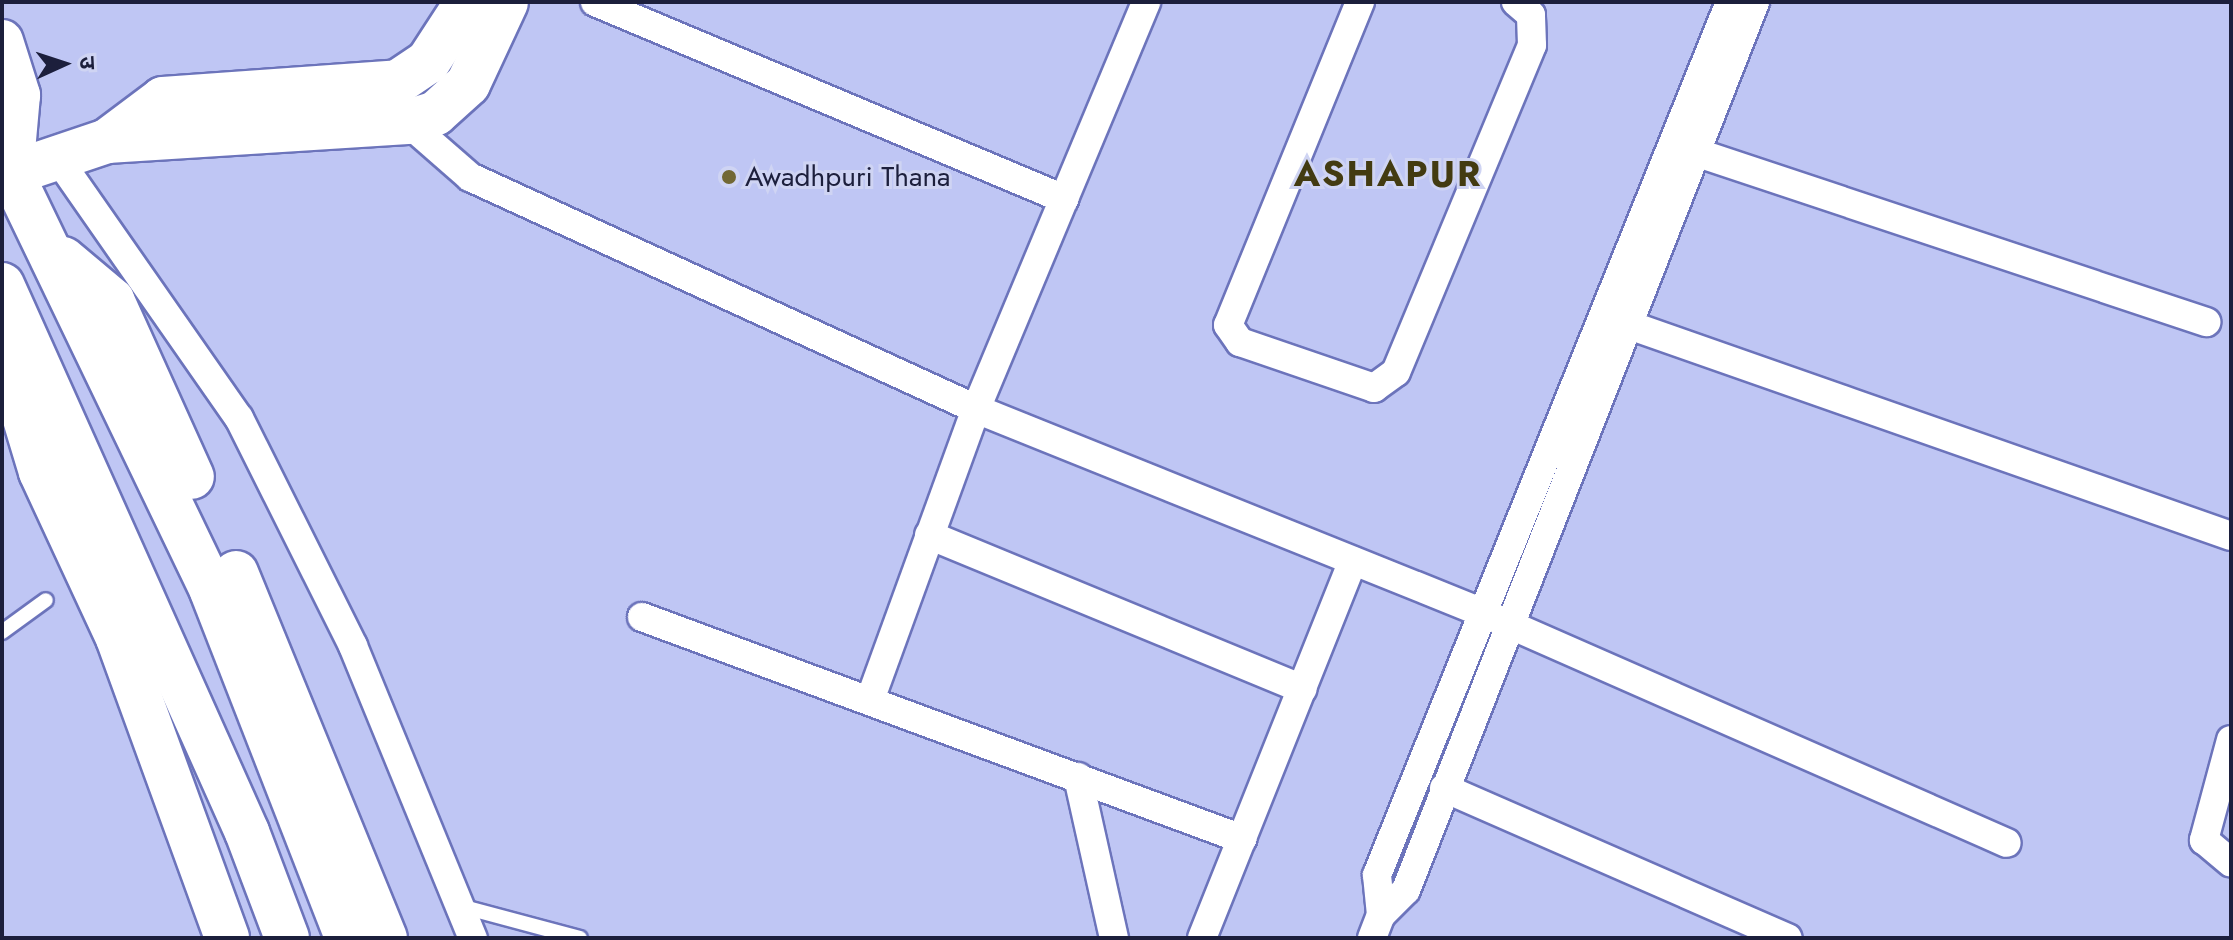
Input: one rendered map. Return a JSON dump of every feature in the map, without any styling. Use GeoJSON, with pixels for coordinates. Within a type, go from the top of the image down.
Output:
{"type":"FeatureCollection","features":[{"type":"Feature","properties":{"kind":"main road"},"geometry":{"type":"LineString","coordinates":[[107,141],[163,99],[398,82],[428,62],[467,2]]}},
{"type":"Feature","properties":{"kind":"main road"},"geometry":{"type":"LineString","coordinates":[[347,938],[212,591],[52,250],[7,163],[56,156],[107,141],[407,122],[454,101],[506,2]]}},
{"type":"Feature","properties":{"kind":"main road"},"geometry":{"type":"LineString","coordinates":[[52,250],[112,300],[274,657],[385,938]]}},
{"type":"Feature","properties":{"kind":"main road"},"geometry":{"type":"LineString","coordinates":[[8,300],[12,376],[41,472],[118,638],[227,938]]}},
{"type":"Feature","properties":{"kind":"main road"},"geometry":{"type":"LineString","coordinates":[[8,300],[241,817],[287,938]]}},
{"type":"Feature","properties":{"kind":"street"},"geometry":{"type":"LineString","coordinates":[[595,2],[1064,199]]}},
{"type":"Feature","properties":{"kind":"street"},"geometry":{"type":"LineString","coordinates":[[870,700],[976,409],[1146,2]]}},
{"type":"Feature","properties":{"kind":"street"},"geometry":{"type":"LineString","coordinates":[[1360,2],[1228,325],[1240,342],[1374,388],[1396,372],[1532,45],[1531,15],[1516,2]]}},
{"type":"Feature","properties":{"kind":"street"},"geometry":{"type":"LineString","coordinates":[[1376,926],[1377,875],[1494,617],[1612,319],[1730,2]]}},
{"type":"Feature","properties":{"kind":"street"},"geometry":{"type":"LineString","coordinates":[[1612,319],[1695,152],[1755,2]]}},
{"type":"Feature","properties":{"kind":"street"},"geometry":{"type":"LineString","coordinates":[[2,41],[19,95],[7,163]]}},
{"type":"Feature","properties":{"kind":"street"},"geometry":{"type":"LineString","coordinates":[[407,122],[470,177],[976,409],[1494,617],[2007,843]]}},
{"type":"Feature","properties":{"kind":"street"},"geometry":{"type":"LineString","coordinates":[[1695,152],[2206,322]]}},
{"type":"Feature","properties":{"kind":"street"},"geometry":{"type":"LineString","coordinates":[[56,156],[239,418],[353,646],[464,907],[473,938]]}},
{"type":"Feature","properties":{"kind":"street"},"geometry":{"type":"LineString","coordinates":[[1612,319],[2231,536]]}},
{"type":"Feature","properties":{"kind":"street"},"geometry":{"type":"LineString","coordinates":[[929,535],[1302,689]]}},
{"type":"Feature","properties":{"kind":"street"},"geometry":{"type":"LineString","coordinates":[[1202,938],[1353,561]]}},
{"type":"Feature","properties":{"kind":"street"},"geometry":{"type":"LineString","coordinates":[[642,617],[1242,839]]}},
{"type":"Feature","properties":{"kind":"street"},"geometry":{"type":"LineString","coordinates":[[1376,926],[1406,890],[1444,788],[1494,617]]}},
{"type":"Feature","properties":{"kind":"street"},"geometry":{"type":"LineString","coordinates":[[2231,740],[2204,819],[2212,853],[2231,863]]}},
{"type":"Feature","properties":{"kind":"street"},"geometry":{"type":"LineString","coordinates":[[1078,777],[1114,938]]}},
{"type":"Feature","properties":{"kind":"street"},"geometry":{"type":"LineString","coordinates":[[1444,788],[1788,938]]}},
{"type":"Feature","properties":{"kind":"lane"},"geometry":{"type":"LineString","coordinates":[[2,632],[46,600]]}},
{"type":"Feature","properties":{"kind":"lane"},"geometry":{"type":"LineString","coordinates":[[464,907],[580,938]]}},
{"type":"Feature","properties":{"kind":"place","name":"Awadhpuri Thana"},"geometry":{"type":"Point","coordinates":[729,177]}},
{"type":"Feature","properties":{"kind":"district","name":"ASHAPUR"},"geometry":{"type":"Point","coordinates":[1388,174]}}]}
